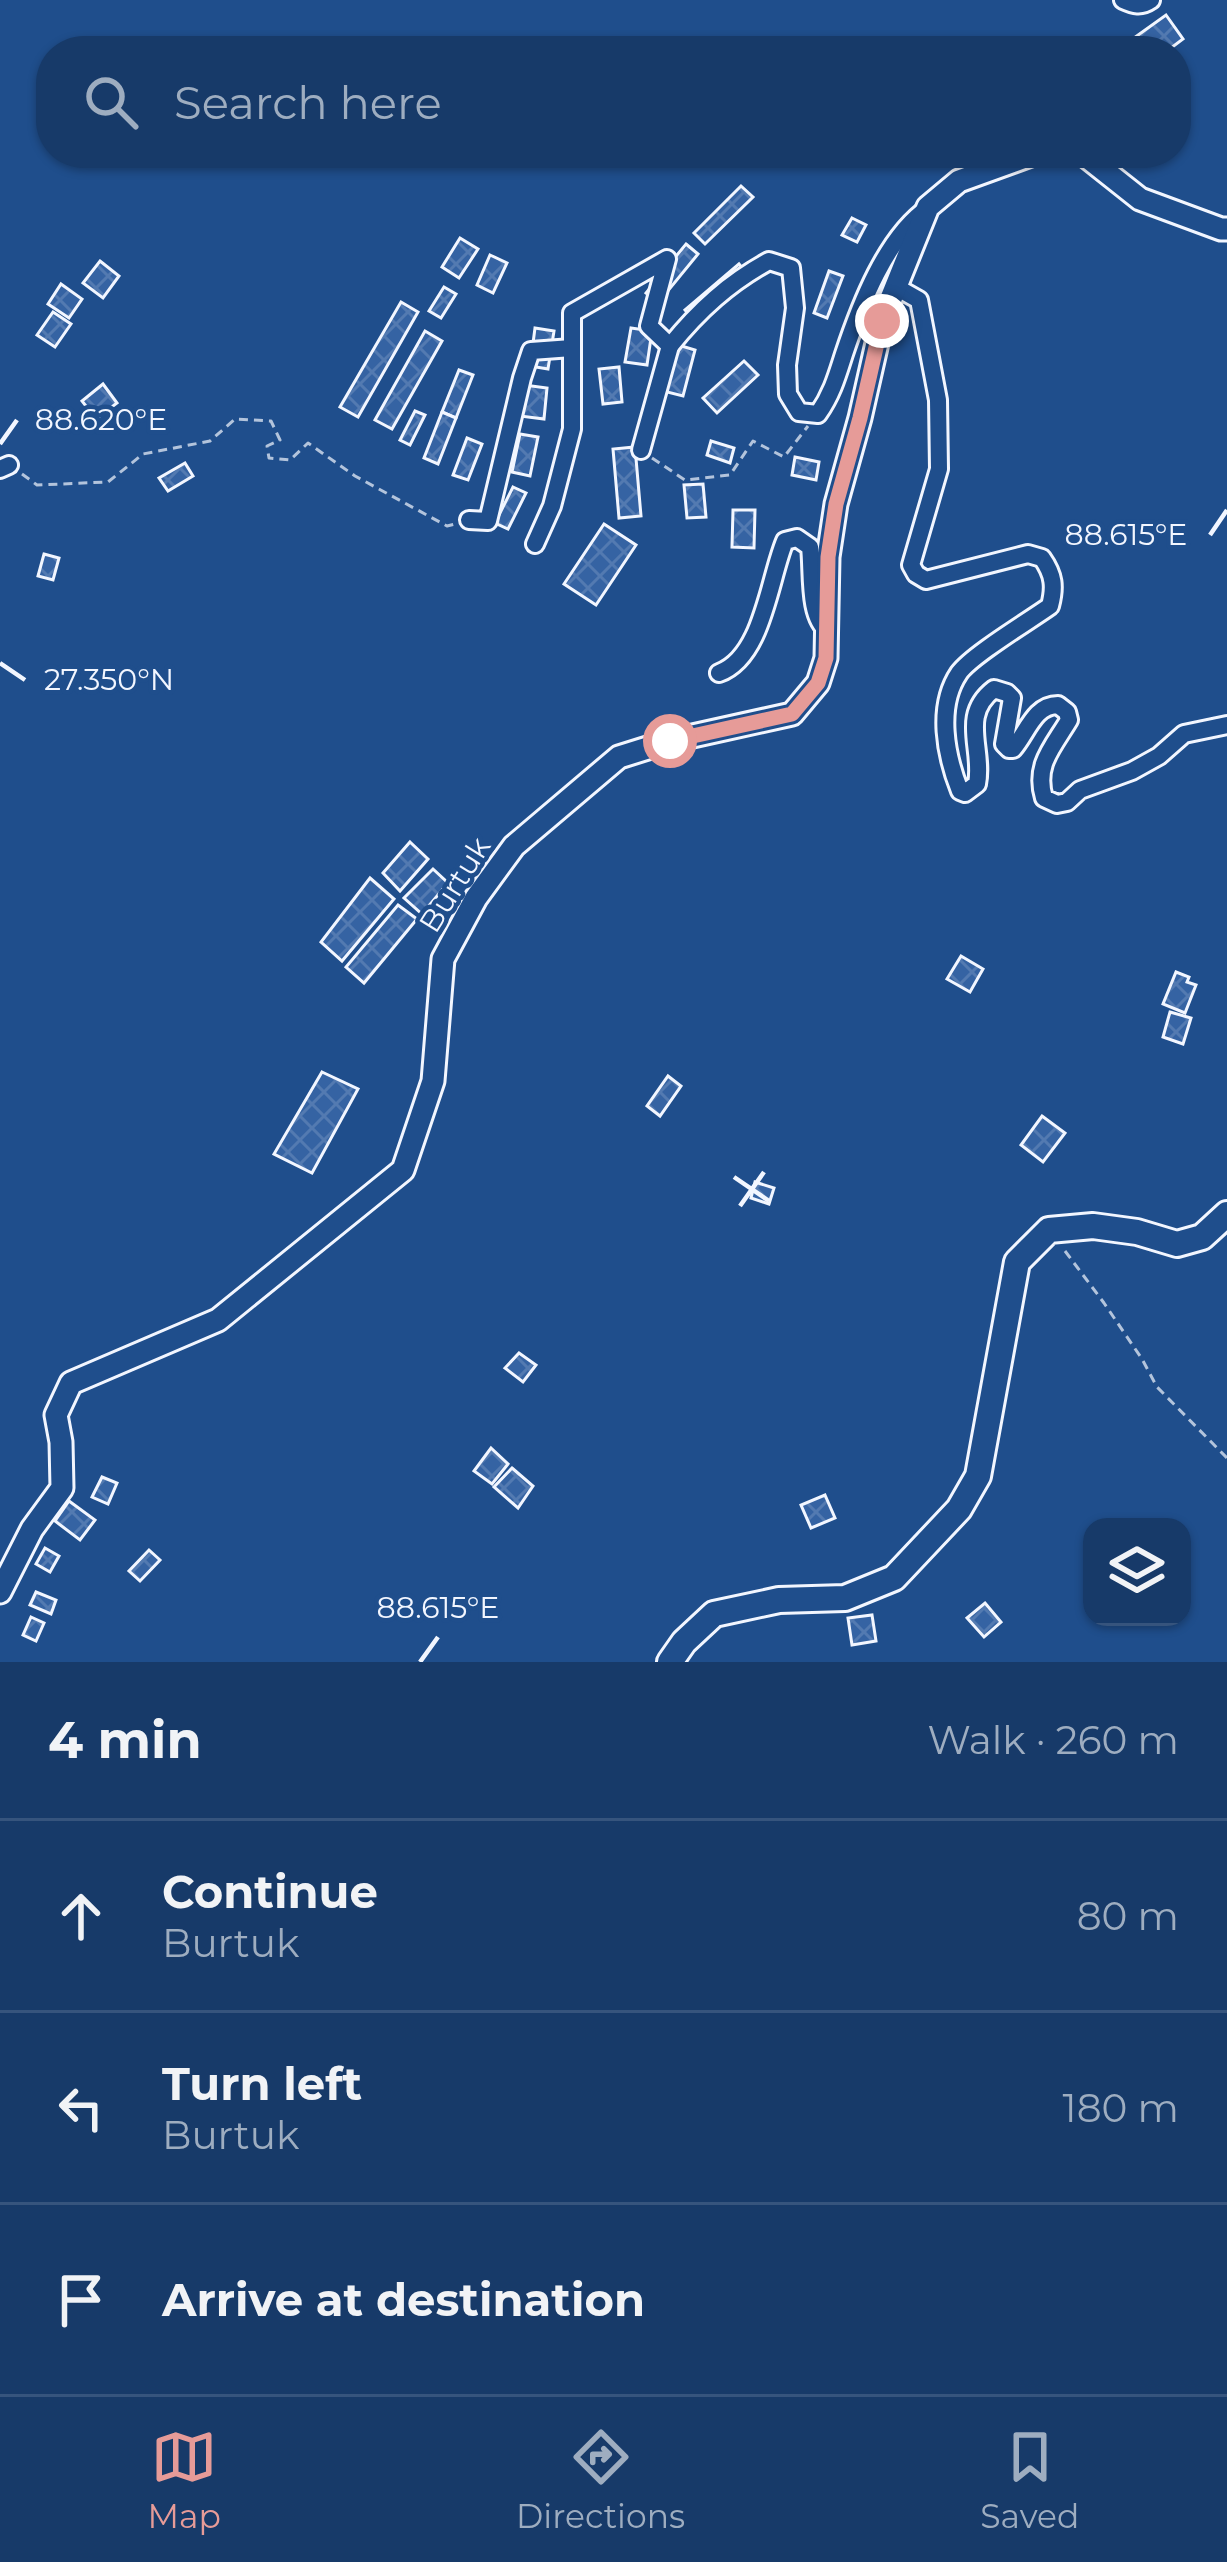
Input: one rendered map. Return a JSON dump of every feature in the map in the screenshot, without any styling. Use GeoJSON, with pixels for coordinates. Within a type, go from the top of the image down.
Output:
{"type":"FeatureCollection","features":[{"type":"Feature","properties":{"kind":"highway"},"geometry":{"type":"LineString","coordinates":[[670,1662],[713,1614],[779,1600],[845,1598],[894,1578],[958,1509],[978,1476],[1018,1262],[1049,1230],[1093,1226],[1177,1244],[1202,1238],[1227,1214]]}},
{"type":"Feature","properties":{"kind":"main road"},"geometry":{"type":"LineString","coordinates":[[928,207],[958,181],[994,168]]}},
{"type":"Feature","properties":{"kind":"main road"},"geometry":{"type":"LineString","coordinates":[[1101,168],[1140,199],[1227,229]]}},
{"type":"Feature","properties":{"kind":"main road","name":"Burtuk"},"geometry":{"type":"LineString","coordinates":[[0,1592],[32,1529],[62,1488],[56,1415],[71,1383],[218,1321],[403,1170],[433,1081],[443,959],[476,898],[514,846],[619,757],[792,714],[818,683],[826,658],[828,557],[836,504],[882,321],[928,207]]}},
{"type":"Feature","properties":{"kind":"street"},"geometry":{"type":"LineString","coordinates":[[1123,0],[1134,5],[1151,0]]}},
{"type":"Feature","properties":{"kind":"street"},"geometry":{"type":"LineString","coordinates":[[641,450],[670,346],[709,302],[742,275],[770,261],[791,268],[795,308],[788,394],[800,412],[818,414],[832,394],[866,292],[910,220],[928,207]]}},
{"type":"Feature","properties":{"kind":"street"},"geometry":{"type":"LineString","coordinates":[[535,544],[552,506],[572,429],[572,313],[667,259],[649,326],[670,346]]}},
{"type":"Feature","properties":{"kind":"street"},"geometry":{"type":"LineString","coordinates":[[896,287],[919,300],[938,400],[939,470],[911,565],[926,580],[1028,554],[1042,558],[1054,587],[1050,606],[960,671],[947,699],[945,736],[959,791],[965,793],[977,784],[977,712],[982,698],[994,689],[1012,698],[1004,743],[1009,749],[1048,705],[1067,712],[1069,719],[1051,747],[1039,782],[1044,798],[1058,804],[1132,771],[1184,734],[1227,725]]}},
{"type":"Feature","properties":{"kind":"street"},"geometry":{"type":"LineString","coordinates":[[469,520],[488,521],[532,351],[572,348]]}},
{"type":"Feature","properties":{"kind":"street"},"geometry":{"type":"LineString","coordinates":[[718,674],[730,669],[752,639],[785,541],[796,538],[810,547],[814,613],[828,632]]}},
{"type":"Feature","properties":{"kind":"path"},"geometry":{"type":"LineString","coordinates":[[641,450],[685,480],[730,476],[752,441],[784,458],[818,414]]}},
{"type":"Feature","properties":{"kind":"path"},"geometry":{"type":"LineString","coordinates":[[4,467],[37,484],[108,482],[142,454],[210,441],[236,419],[271,421],[280,440],[268,446],[269,458],[290,460],[308,443],[355,476],[447,526],[469,520]]}},
{"type":"Feature","properties":{"kind":"path"},"geometry":{"type":"LineString","coordinates":[[1049,1230],[1117,1322],[1157,1388],[1227,1458]]}},
{"type":"Feature","properties":{"kind":"building"},"geometry":{"type":"Polygon","coordinates":[[[1166,15],[1181,36],[1137,36],[1166,15]]]}},
{"type":"Feature","properties":{"kind":"building"},"geometry":{"type":"Polygon","coordinates":[[[741,186],[753,197],[705,244],[694,233],[741,186]]]}},
{"type":"Feature","properties":{"kind":"building"},"geometry":{"type":"Polygon","coordinates":[[[852,218],[866,225],[857,242],[842,235],[852,218]]]}},
{"type":"Feature","properties":{"kind":"building"},"geometry":{"type":"Polygon","coordinates":[[[460,238],[478,249],[459,278],[442,267],[460,238]]]}},
{"type":"Feature","properties":{"kind":"building"},"geometry":{"type":"Polygon","coordinates":[[[686,244],[698,254],[658,303],[646,293],[686,244]]]}},
{"type":"Feature","properties":{"kind":"building"},"geometry":{"type":"Polygon","coordinates":[[[490,255],[507,263],[493,293],[477,285],[490,255]]]}},
{"type":"Feature","properties":{"kind":"building"},"geometry":{"type":"Polygon","coordinates":[[[100,261],[119,276],[103,298],[83,283],[100,261]]]}},
{"type":"Feature","properties":{"kind":"building"},"geometry":{"type":"Polygon","coordinates":[[[739,264],[749,276],[696,323],[685,310],[739,264]]]}},
{"type":"Feature","properties":{"kind":"building"},"geometry":{"type":"Polygon","coordinates":[[[829,271],[843,276],[827,318],[814,313],[829,271]]]}},
{"type":"Feature","properties":{"kind":"building"},"geometry":{"type":"Polygon","coordinates":[[[61,284],[82,299],[69,318],[48,304],[61,284]]]}},
{"type":"Feature","properties":{"kind":"building"},"geometry":{"type":"Polygon","coordinates":[[[444,287],[456,294],[441,318],[429,311],[444,287]]]}},
{"type":"Feature","properties":{"kind":"building"},"geometry":{"type":"Polygon","coordinates":[[[401,302],[418,312],[358,417],[340,407],[401,302]]]}},
{"type":"Feature","properties":{"kind":"building"},"geometry":{"type":"Polygon","coordinates":[[[53,312],[71,324],[55,347],[37,335],[53,312]]]}},
{"type":"Feature","properties":{"kind":"building"},"geometry":{"type":"Polygon","coordinates":[[[535,328],[554,331],[548,369],[530,366],[535,328]]]}},
{"type":"Feature","properties":{"kind":"building"},"geometry":{"type":"Polygon","coordinates":[[[631,328],[652,331],[647,365],[625,362],[631,328]]]}},
{"type":"Feature","properties":{"kind":"building"},"geometry":{"type":"Polygon","coordinates":[[[425,331],[442,341],[392,429],[375,420],[425,331]]]}},
{"type":"Feature","properties":{"kind":"building"},"geometry":{"type":"Polygon","coordinates":[[[675,344],[695,350],[683,396],[663,391],[675,344]]]}},
{"type":"Feature","properties":{"kind":"building"},"geometry":{"type":"Polygon","coordinates":[[[744,361],[758,375],[717,413],[703,398],[744,361]]]}},
{"type":"Feature","properties":{"kind":"building"},"geometry":{"type":"Polygon","coordinates":[[[619,367],[622,402],[603,404],[599,369],[619,367]]]}},
{"type":"Feature","properties":{"kind":"building"},"geometry":{"type":"Polygon","coordinates":[[[459,370],[473,375],[456,418],[442,412],[459,370]]]}},
{"type":"Feature","properties":{"kind":"building"},"geometry":{"type":"Polygon","coordinates":[[[103,384],[117,403],[96,419],[82,401],[103,384]]]}},
{"type":"Feature","properties":{"kind":"building"},"geometry":{"type":"Polygon","coordinates":[[[524,385],[547,388],[544,419],[520,416],[524,385]]]}},
{"type":"Feature","properties":{"kind":"building"},"geometry":{"type":"Polygon","coordinates":[[[415,411],[425,415],[410,445],[400,440],[415,411]]]}},
{"type":"Feature","properties":{"kind":"building"},"geometry":{"type":"Polygon","coordinates":[[[442,412],[456,418],[438,464],[424,458],[442,412]]]}},
{"type":"Feature","properties":{"kind":"building"},"geometry":{"type":"Polygon","coordinates":[[[520,434],[538,437],[530,476],[512,472],[520,434]]]}},
{"type":"Feature","properties":{"kind":"building"},"geometry":{"type":"Polygon","coordinates":[[[467,438],[482,444],[468,480],[453,475],[467,438]]]}},
{"type":"Feature","properties":{"kind":"building"},"geometry":{"type":"Polygon","coordinates":[[[711,441],[734,448],[730,463],[707,455],[711,441]]]}},
{"type":"Feature","properties":{"kind":"building"},"geometry":{"type":"Polygon","coordinates":[[[635,447],[641,516],[619,518],[613,449],[635,447]]]}},
{"type":"Feature","properties":{"kind":"building"},"geometry":{"type":"Polygon","coordinates":[[[795,457],[819,462],[816,480],[792,475],[795,457]]]}},
{"type":"Feature","properties":{"kind":"building"},"geometry":{"type":"Polygon","coordinates":[[[185,463],[193,476],[168,491],[159,478],[185,463]]]}},
{"type":"Feature","properties":{"kind":"building"},"geometry":{"type":"Polygon","coordinates":[[[703,484],[706,517],[687,518],[684,485],[703,484]]]}},
{"type":"Feature","properties":{"kind":"building"},"geometry":{"type":"Polygon","coordinates":[[[513,487],[526,493],[508,529],[495,523],[513,487]]]}},
{"type":"Feature","properties":{"kind":"building"},"geometry":{"type":"Polygon","coordinates":[[[733,510],[755,510],[754,548],[732,547],[733,510]]]}},
{"type":"Feature","properties":{"kind":"building"},"geometry":{"type":"Polygon","coordinates":[[[604,524],[636,545],[596,605],[564,584],[604,524]]]}},
{"type":"Feature","properties":{"kind":"building"},"geometry":{"type":"Polygon","coordinates":[[[44,554],[59,558],[53,580],[38,576],[44,554]]]}},
{"type":"Feature","properties":{"kind":"building"},"geometry":{"type":"Polygon","coordinates":[[[410,842],[428,859],[400,891],[383,873],[410,842]]]}},
{"type":"Feature","properties":{"kind":"building"},"geometry":{"type":"Polygon","coordinates":[[[433,869],[448,883],[422,914],[404,898],[433,869]]]}},
{"type":"Feature","properties":{"kind":"building"},"geometry":{"type":"Polygon","coordinates":[[[370,878],[394,899],[342,961],[321,942],[370,878]]]}},
{"type":"Feature","properties":{"kind":"building"},"geometry":{"type":"Polygon","coordinates":[[[398,905],[417,919],[364,983],[346,967],[398,905]]]}},
{"type":"Feature","properties":{"kind":"building"},"geometry":{"type":"Polygon","coordinates":[[[961,956],[983,969],[970,992],[947,979],[961,956]]]}},
{"type":"Feature","properties":{"kind":"building"},"geometry":{"type":"Polygon","coordinates":[[[1176,972],[1196,985],[1185,1013],[1163,1004],[1176,972]]]}},
{"type":"Feature","properties":{"kind":"building"},"geometry":{"type":"Polygon","coordinates":[[[1170,1012],[1191,1018],[1183,1044],[1163,1037],[1170,1012]]]}},
{"type":"Feature","properties":{"kind":"building"},"geometry":{"type":"Polygon","coordinates":[[[322,1072],[358,1089],[312,1173],[274,1154],[322,1072]]]}},
{"type":"Feature","properties":{"kind":"building"},"geometry":{"type":"Polygon","coordinates":[[[668,1076],[681,1086],[660,1116],[647,1106],[668,1076]]]}},
{"type":"Feature","properties":{"kind":"building"},"geometry":{"type":"Polygon","coordinates":[[[1042,1116],[1065,1133],[1043,1162],[1021,1145],[1042,1116]]]}},
{"type":"Feature","properties":{"kind":"building"},"geometry":{"type":"Polygon","coordinates":[[[755,1182],[774,1188],[769,1204],[751,1198],[755,1182]]]}},
{"type":"Feature","properties":{"kind":"building"},"geometry":{"type":"Polygon","coordinates":[[[519,1353],[536,1365],[523,1382],[505,1368],[519,1353]]]}},
{"type":"Feature","properties":{"kind":"building"},"geometry":{"type":"Polygon","coordinates":[[[491,1448],[508,1464],[492,1484],[474,1471],[491,1448]]]}},
{"type":"Feature","properties":{"kind":"building"},"geometry":{"type":"Polygon","coordinates":[[[512,1468],[533,1486],[518,1508],[494,1487],[512,1468]]]}},
{"type":"Feature","properties":{"kind":"building"},"geometry":{"type":"Polygon","coordinates":[[[102,1477],[117,1483],[108,1504],[92,1497],[102,1477]]]}},
{"type":"Feature","properties":{"kind":"building"},"geometry":{"type":"Polygon","coordinates":[[[825,1495],[835,1518],[811,1528],[801,1505],[825,1495]]]}},
{"type":"Feature","properties":{"kind":"building"},"geometry":{"type":"Polygon","coordinates":[[[69,1501],[95,1520],[80,1540],[55,1521],[69,1501]]]}},
{"type":"Feature","properties":{"kind":"building"},"geometry":{"type":"Polygon","coordinates":[[[45,1548],[59,1556],[50,1572],[36,1564],[45,1548]]]}},
{"type":"Feature","properties":{"kind":"building"},"geometry":{"type":"Polygon","coordinates":[[[149,1550],[160,1560],[140,1581],[129,1571],[149,1550]]]}},
{"type":"Feature","properties":{"kind":"building"},"geometry":{"type":"Polygon","coordinates":[[[36,1592],[56,1600],[51,1614],[30,1605],[36,1592]]]}},
{"type":"Feature","properties":{"kind":"building"},"geometry":{"type":"Polygon","coordinates":[[[985,1603],[1001,1622],[984,1637],[967,1618],[985,1603]]]}},
{"type":"Feature","properties":{"kind":"building"},"geometry":{"type":"Polygon","coordinates":[[[872,1615],[876,1641],[852,1645],[848,1618],[872,1615]]]}},
{"type":"Feature","properties":{"kind":"building"},"geometry":{"type":"Polygon","coordinates":[[[31,1617],[44,1623],[36,1641],[23,1635],[31,1617]]]}},
{"type":"Feature","properties":{"kind":"route"},"geometry":{"type":"LineString","coordinates":[[670,741],[792,714],[818,683],[826,658],[828,557],[836,504],[882,321]]}}]}
